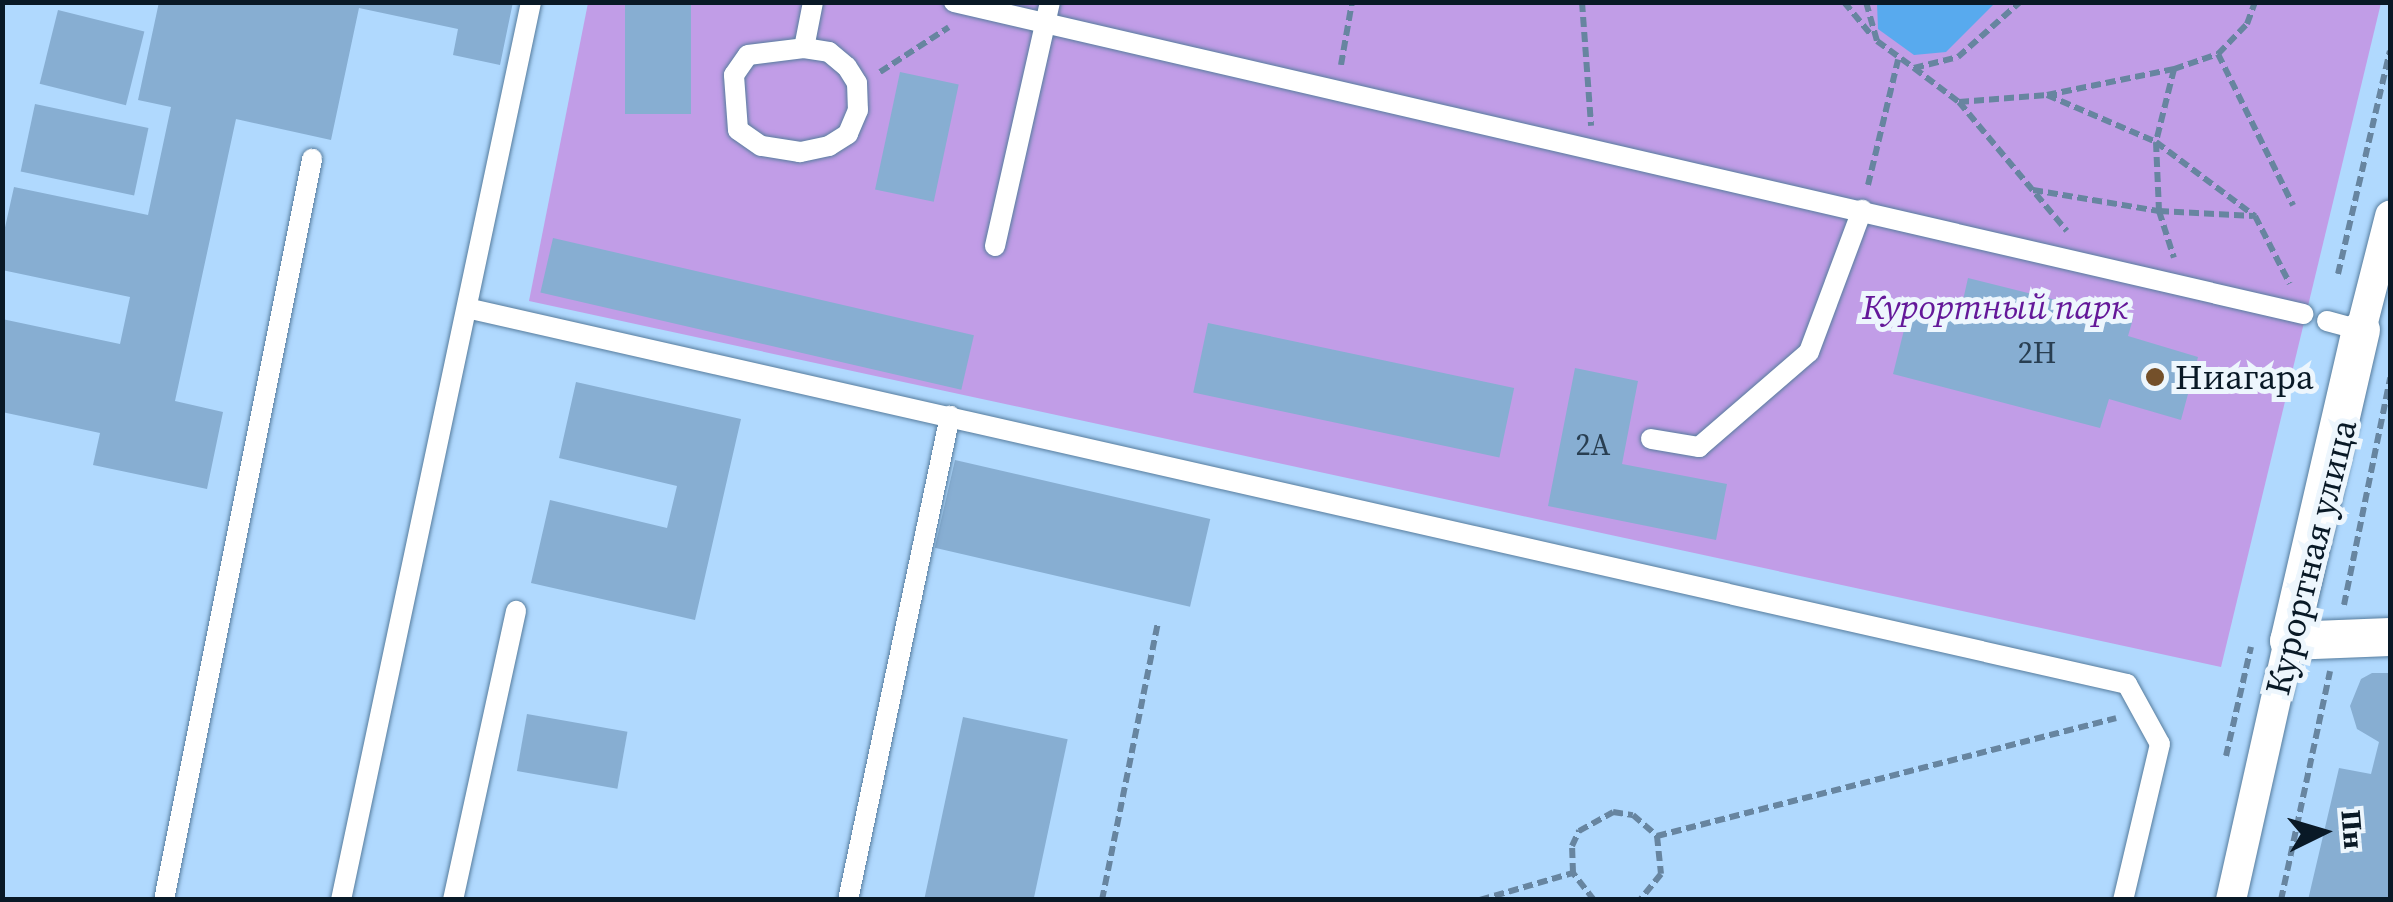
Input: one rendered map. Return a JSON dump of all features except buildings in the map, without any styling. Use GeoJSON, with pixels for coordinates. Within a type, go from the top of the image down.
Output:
{"type":"FeatureCollection","features":[{"type":"Feature","properties":{"kind":"street","name":"Курортная улица"},"geometry":{"type":"LineString","coordinates":[[2231,900],[2362,346],[2344,326],[2390,216]]}},
{"type":"Feature","properties":{"kind":"street"},"geometry":{"type":"LineString","coordinates":[[2290,641],[2390,637]]}},
{"type":"Feature","properties":{"kind":"lane"},"geometry":{"type":"LineString","coordinates":[[341,900],[470,309],[531,2]]}},
{"type":"Feature","properties":{"kind":"lane"},"geometry":{"type":"LineString","coordinates":[[804,48],[812,2]]}},
{"type":"Feature","properties":{"kind":"lane"},"geometry":{"type":"LineString","coordinates":[[962,4],[1048,11],[1336,88],[2303,314]]}},
{"type":"Feature","properties":{"kind":"lane"},"geometry":{"type":"LineString","coordinates":[[996,246],[1048,11]]}},
{"type":"Feature","properties":{"kind":"lane"},"geometry":{"type":"LineString","coordinates":[[804,48],[829,52],[857,83],[858,110],[848,134],[800,152],[762,146],[738,130],[734,75],[748,55],[804,48]]}},
{"type":"Feature","properties":{"kind":"lane"},"geometry":{"type":"LineString","coordinates":[[164,900],[312,158]]}},
{"type":"Feature","properties":{"kind":"lane"},"geometry":{"type":"LineString","coordinates":[[1651,439],[1699,447],[1809,352],[1862,210]]}},
{"type":"Feature","properties":{"kind":"lane"},"geometry":{"type":"LineString","coordinates":[[470,309],[2127,684],[2160,744],[2123,900]]}},
{"type":"Feature","properties":{"kind":"lane"},"geometry":{"type":"LineString","coordinates":[[848,900],[950,416]]}},
{"type":"Feature","properties":{"kind":"lane"},"geometry":{"type":"LineString","coordinates":[[453,900],[516,610]]}},
{"type":"Feature","properties":{"kind":"path"},"geometry":{"type":"LineString","coordinates":[[1336,88],[1352,2]]}},
{"type":"Feature","properties":{"kind":"path"},"geometry":{"type":"LineString","coordinates":[[1582,2],[1592,147]]}},
{"type":"Feature","properties":{"kind":"path"},"geometry":{"type":"LineString","coordinates":[[1844,2],[1876,41],[1959,102],[2030,190],[2098,265]]}},
{"type":"Feature","properties":{"kind":"path"},"geometry":{"type":"LineString","coordinates":[[1866,2],[1876,41]]}},
{"type":"Feature","properties":{"kind":"path"},"geometry":{"type":"LineString","coordinates":[[1914,68],[1958,57],[2020,2]]}},
{"type":"Feature","properties":{"kind":"path"},"geometry":{"type":"LineString","coordinates":[[1959,102],[2047,95],[2174,70],[2218,54],[2247,24],[2256,2]]}},
{"type":"Feature","properties":{"kind":"path"},"geometry":{"type":"LineString","coordinates":[[857,83],[914,55],[962,4]]}},
{"type":"Feature","properties":{"kind":"path"},"geometry":{"type":"LineString","coordinates":[[2344,326],[2390,51]]}},
{"type":"Feature","properties":{"kind":"path"},"geometry":{"type":"LineString","coordinates":[[2218,54],[2293,205]]}},
{"type":"Feature","properties":{"kind":"path"},"geometry":{"type":"LineString","coordinates":[[1862,210],[1898,60]]}},
{"type":"Feature","properties":{"kind":"path"},"geometry":{"type":"LineString","coordinates":[[2174,70],[2156,142],[2158,210],[2184,285]]}},
{"type":"Feature","properties":{"kind":"path"},"geometry":{"type":"LineString","coordinates":[[2047,95],[2156,142],[2254,216],[2303,314]]}},
{"type":"Feature","properties":{"kind":"path"},"geometry":{"type":"LineString","coordinates":[[2030,190],[2158,210],[2254,216]]}},
{"type":"Feature","properties":{"kind":"path"},"geometry":{"type":"LineString","coordinates":[[2281,900],[2390,378]]}},
{"type":"Feature","properties":{"kind":"path"},"geometry":{"type":"LineString","coordinates":[[1102,900],[1158,623]]}},
{"type":"Feature","properties":{"kind":"path"},"geometry":{"type":"LineString","coordinates":[[1657,836],[2142,712]]}},
{"type":"Feature","properties":{"kind":"path"},"geometry":{"type":"LineString","coordinates":[[1594,900],[1573,873],[1572,846],[1598,816],[1633,815],[1657,836],[1661,874],[1640,900]]}},
{"type":"Feature","properties":{"kind":"path"},"geometry":{"type":"LineString","coordinates":[[1480,900],[1573,873]]}},
{"type":"Feature","properties":{"kind":"green space","name":"Курортный парк"},"geometry":{"type":"Polygon","coordinates":[[[588,3],[2381,3],[2221,667],[529,301],[588,3]]]}},
{"type":"Feature","properties":{"kind":"water"},"geometry":{"type":"Polygon","coordinates":[[[1877,2],[1995,3],[1946,52],[1914,55],[1878,29],[1877,2]]]}},
{"type":"Feature","properties":{"kind":"place","name":"Ниагара"},"geometry":{"type":"Point","coordinates":[2155,377]}}]}
